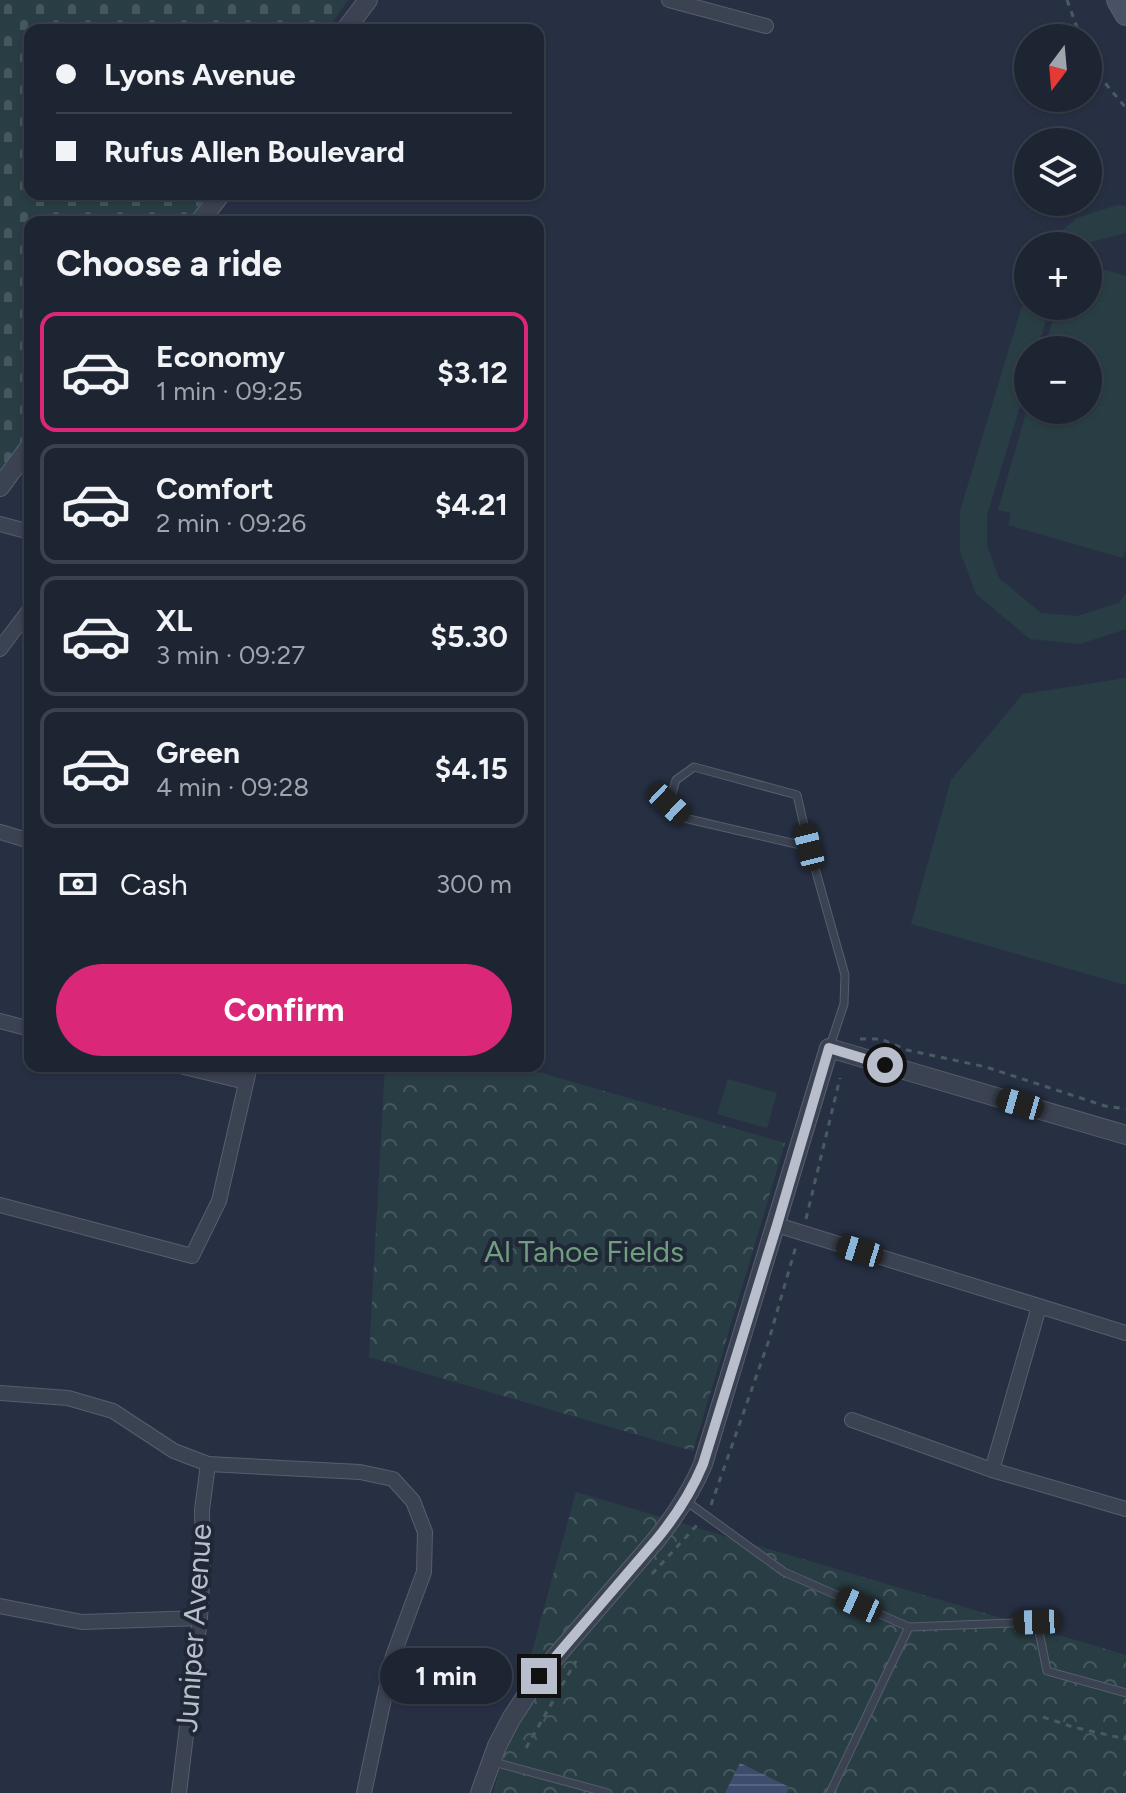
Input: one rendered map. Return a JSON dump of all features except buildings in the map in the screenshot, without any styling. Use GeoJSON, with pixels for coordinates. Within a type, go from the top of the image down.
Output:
{"type":"FeatureCollection","features":[{"type":"Feature","properties":{"kind":"main road"},"geometry":{"type":"LineString","coordinates":[[1118,0],[1126,14]]}},
{"type":"Feature","properties":{"kind":"street"},"geometry":{"type":"LineString","coordinates":[[350,24],[368,0]]}},
{"type":"Feature","properties":{"kind":"street"},"geometry":{"type":"LineString","coordinates":[[669,0],[766,26]]}},
{"type":"Feature","properties":{"kind":"street"},"geometry":{"type":"LineString","coordinates":[[204,216],[216,200]]}},
{"type":"Feature","properties":{"kind":"street"},"geometry":{"type":"LineString","coordinates":[[0,487],[24,454]]}},
{"type":"Feature","properties":{"kind":"street"},"geometry":{"type":"LineString","coordinates":[[0,524],[24,530]]}},
{"type":"Feature","properties":{"kind":"street"},"geometry":{"type":"LineString","coordinates":[[0,649],[24,617]]}},
{"type":"Feature","properties":{"kind":"street"},"geometry":{"type":"LineString","coordinates":[[0,832],[24,839]]}},
{"type":"Feature","properties":{"kind":"street"},"geometry":{"type":"LineString","coordinates":[[0,1021],[24,1027]]}},
{"type":"Feature","properties":{"kind":"street"},"geometry":{"type":"LineString","coordinates":[[480,1793],[511,1719],[539,1676],[686,1501],[703,1464],[829,1048],[1126,1135]]}},
{"type":"Feature","properties":{"kind":"street"},"geometry":{"type":"LineString","coordinates":[[205,1072],[246,1082]]}},
{"type":"Feature","properties":{"kind":"street"},"geometry":{"type":"LineString","coordinates":[[0,1205],[192,1256],[219,1201],[248,1072]]}},
{"type":"Feature","properties":{"kind":"street"},"geometry":{"type":"LineString","coordinates":[[777,1225],[1126,1333]]}},
{"type":"Feature","properties":{"kind":"street"},"geometry":{"type":"LineString","coordinates":[[992,1470],[1039,1307]]}},
{"type":"Feature","properties":{"kind":"street"},"geometry":{"type":"LineString","coordinates":[[0,1393],[68,1398],[113,1411],[174,1451],[208,1464],[360,1472],[393,1479],[413,1501],[425,1532],[424,1572],[393,1656],[364,1793]]}},
{"type":"Feature","properties":{"kind":"street"},"geometry":{"type":"LineString","coordinates":[[852,1420],[992,1470],[1126,1509]]}},
{"type":"Feature","properties":{"kind":"street","name":"Juniper Avenue"},"geometry":{"type":"LineString","coordinates":[[179,1793],[200,1618],[202,1510],[208,1464]]}},
{"type":"Feature","properties":{"kind":"street"},"geometry":{"type":"LineString","coordinates":[[0,1606],[82,1622],[200,1618]]}},
{"type":"Feature","properties":{"kind":"lane"},"geometry":{"type":"LineString","coordinates":[[809,847],[684,818],[669,804],[676,780],[694,767],[797,795],[845,975],[844,1004],[829,1048]]}},
{"type":"Feature","properties":{"kind":"lane"},"geometry":{"type":"LineString","coordinates":[[686,1501],[784,1572],[909,1627],[1037,1622],[1047,1671],[1126,1693]]}},
{"type":"Feature","properties":{"kind":"lane"},"geometry":{"type":"LineString","coordinates":[[830,1793],[909,1627]]}},
{"type":"Feature","properties":{"kind":"lane"},"geometry":{"type":"LineString","coordinates":[[491,1761],[608,1793]]}},
{"type":"Feature","properties":{"kind":"path"},"geometry":{"type":"LineString","coordinates":[[1067,0],[1076,24]]}},
{"type":"Feature","properties":{"kind":"path"},"geometry":{"type":"LineString","coordinates":[[1102,79],[1126,108]]}},
{"type":"Feature","properties":{"kind":"path"},"geometry":{"type":"LineString","coordinates":[[858,1040],[881,1039],[907,1050],[986,1067],[1105,1106],[1126,1109]]}},
{"type":"Feature","properties":{"kind":"path"},"geometry":{"type":"LineString","coordinates":[[805,1222],[840,1078]]}},
{"type":"Feature","properties":{"kind":"path"},"geometry":{"type":"LineString","coordinates":[[1043,1717],[1126,1739]]}},
{"type":"Feature","properties":{"kind":"green space"},"geometry":{"type":"Polygon","coordinates":[[[0,0],[348,0],[331,24],[24,24],[24,200],[203,200],[191,216],[24,216],[24,445],[0,476],[0,0]]]}},
{"type":"Feature","properties":{"kind":"green space"},"geometry":{"type":"Polygon","coordinates":[[[1117,205],[1126,206],[1126,233],[1102,239],[1102,232],[1060,232],[1077,218],[1102,216],[1102,210],[1117,205]]]}},
{"type":"Feature","properties":{"kind":"green space"},"geometry":{"type":"Polygon","coordinates":[[[1102,269],[1126,276],[1126,549],[1123,558],[1008,525],[1011,513],[998,510],[1023,424],[1102,424],[1102,336],[1048,336],[1053,320],[1102,320],[1102,269]]]}},
{"type":"Feature","properties":{"kind":"green space"},"geometry":{"type":"Polygon","coordinates":[[[1018,320],[1046,320],[1041,336],[1014,336],[1015,424],[987,515],[987,546],[999,578],[1041,613],[1077,616],[1119,603],[1126,593],[1126,629],[1080,644],[1030,639],[976,594],[960,551],[960,511],[1018,320]]]}},
{"type":"Feature","properties":{"kind":"green space"},"geometry":{"type":"Polygon","coordinates":[[[1126,678],[1126,985],[911,924],[951,780],[1023,694],[1126,678]]]}},
{"type":"Feature","properties":{"kind":"green space","name":"Al Tahoe Fields"},"geometry":{"type":"Polygon","coordinates":[[[385,1072],[538,1072],[785,1143],[693,1451],[369,1357],[385,1072]]]}},
{"type":"Feature","properties":{"kind":"green space"},"geometry":{"type":"Polygon","coordinates":[[[728,1079],[777,1093],[767,1128],[717,1114],[728,1079]]]}},
{"type":"Feature","properties":{"kind":"green space"},"geometry":{"type":"Polygon","coordinates":[[[576,1492],[1126,1655],[1126,1793],[493,1793],[576,1492]]]}},
{"type":"Feature","properties":{"kind":"water"},"geometry":{"type":"Polygon","coordinates":[[[740,1763],[789,1787],[787,1793],[725,1793],[740,1763]]]}},
{"type":"Feature","properties":{"kind":"route"},"geometry":{"type":"LineString","coordinates":[[539,1676],[672,1521],[695,1484],[829,1048],[885,1065]]}}]}
